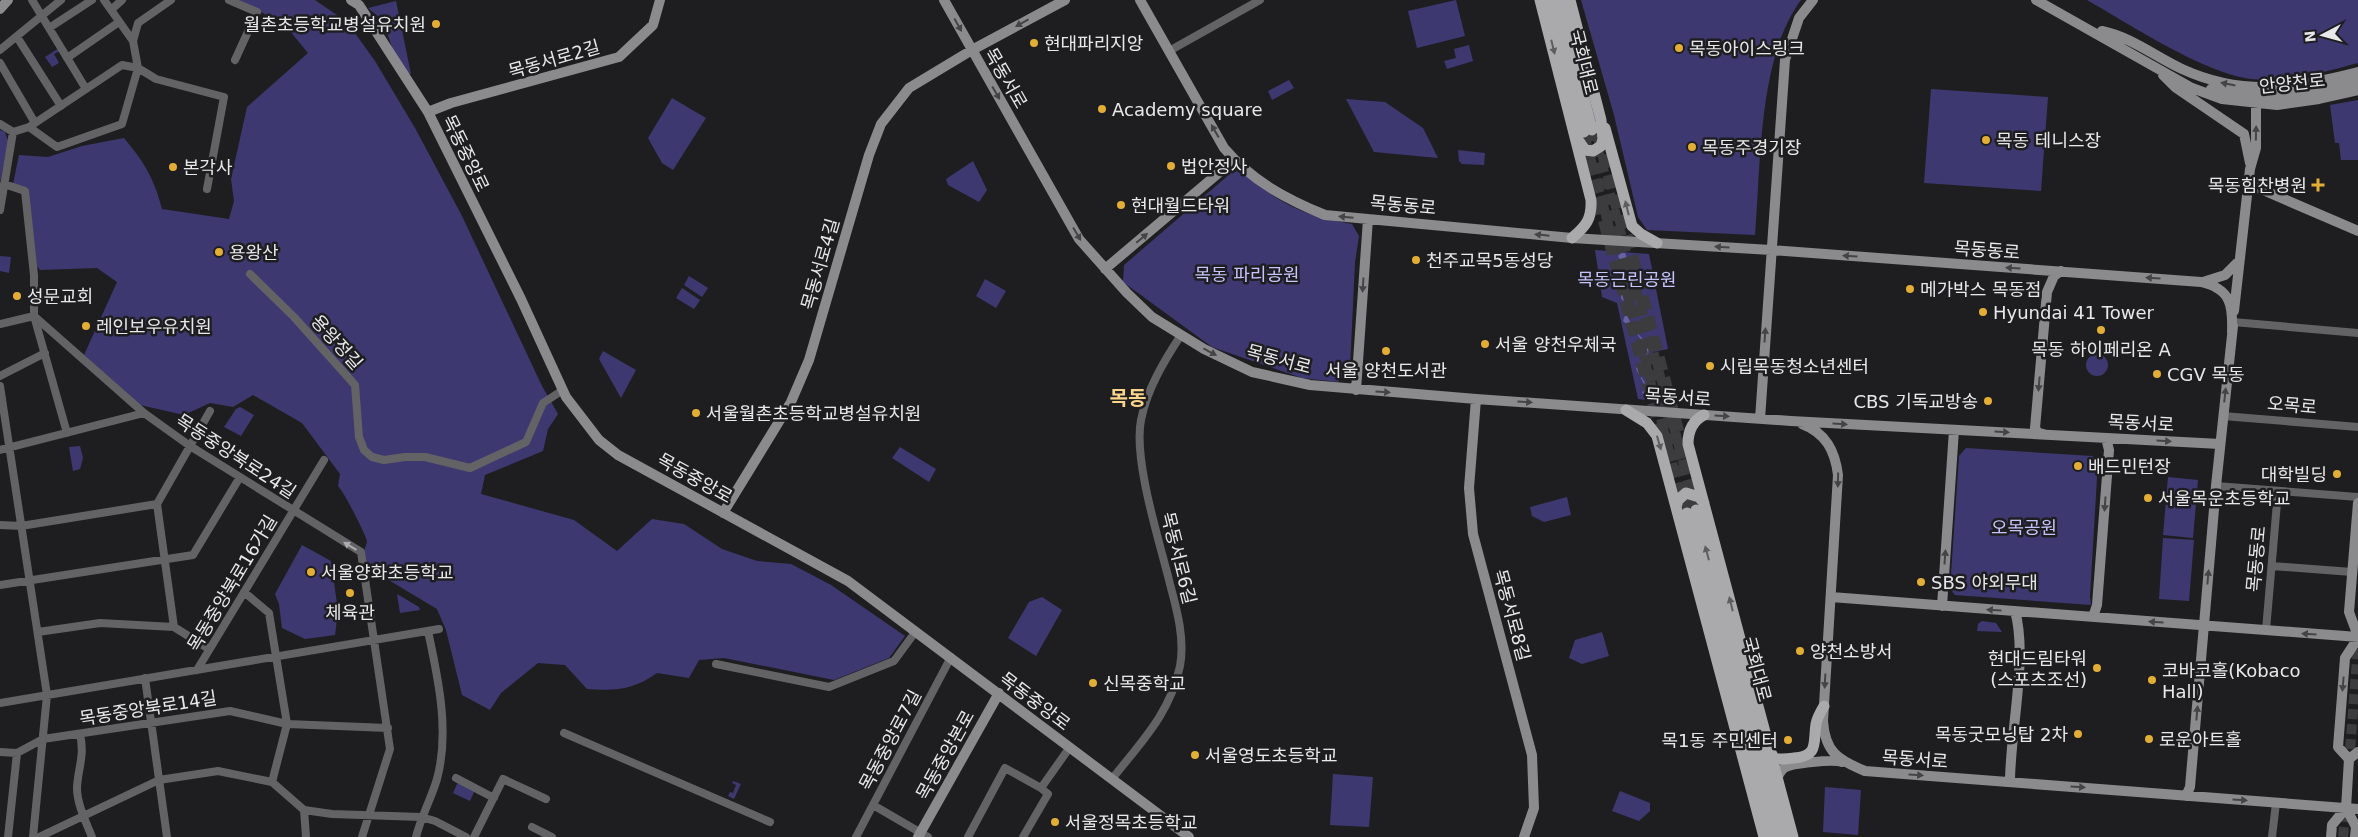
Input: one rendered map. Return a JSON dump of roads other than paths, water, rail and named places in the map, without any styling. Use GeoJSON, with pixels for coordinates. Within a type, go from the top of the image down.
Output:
{"type":"FeatureCollection","features":[{"type":"Feature","properties":{"kind":"main road"},"geometry":{"type":"LineString","coordinates":[[0,9],[8,0]]}},
{"type":"Feature","properties":{"kind":"main road","name":"목동중앙로"},"geometry":{"type":"LineString","coordinates":[[351,0],[359,5],[428,112],[521,299],[563,390],[599,440],[618,455],[848,581],[1189,837]]}},
{"type":"Feature","properties":{"kind":"main road","name":"목동서로2길"},"geometry":{"type":"LineString","coordinates":[[428,112],[451,103],[520,86],[619,57],[653,25],[660,0]]}},
{"type":"Feature","properties":{"kind":"main road","name":"목동서로"},"geometry":{"type":"LineString","coordinates":[[944,0],[1079,239],[1105,269],[1152,316],[1204,350],[1252,372],[1310,385],[1476,399],[1791,421],[2220,444]]}},
{"type":"Feature","properties":{"kind":"main road","name":"목동서로4길"},"geometry":{"type":"LineString","coordinates":[[723,513],[791,402],[810,360],[869,155],[881,124],[909,88],[972,50],[1065,0]]}},
{"type":"Feature","properties":{"kind":"main road","name":"목동동로"},"geometry":{"type":"LineString","coordinates":[[1140,0],[1224,148],[1234,160],[1258,181],[1290,200],[1325,215],[1572,238],[1771,250],[2201,282],[2218,287],[2228,298],[2232,311],[2232,327]]}},
{"type":"Feature","properties":{"kind":"main road"},"geometry":{"type":"LineString","coordinates":[[1540,0],[1583,131],[1592,213],[1584,228],[1572,238]]}},
{"type":"Feature","properties":{"kind":"main road","name":"국회대로"},"geometry":{"type":"LineString","coordinates":[[1550,0],[1583,131]]}},
{"type":"Feature","properties":{"kind":"main road","name":"국회대로"},"geometry":{"type":"LineString","coordinates":[[1559,0],[1583,131]]}},
{"type":"Feature","properties":{"kind":"main road"},"geometry":{"type":"LineString","coordinates":[[1570,0],[1602,120],[1610,140],[1632,226],[1641,234],[1657,243]]}},
{"type":"Feature","properties":{"kind":"main road"},"geometry":{"type":"LineString","coordinates":[[1760,419],[1785,60],[1799,18],[1813,0]]}},
{"type":"Feature","properties":{"kind":"main road","name":"안양천로"},"geometry":{"type":"LineString","coordinates":[[2036,0],[2206,94],[2298,103],[2358,90]]}},
{"type":"Feature","properties":{"kind":"main road"},"geometry":{"type":"LineString","coordinates":[[2090,29],[2123,38],[2182,69],[2224,83],[2281,88],[2315,83],[2358,72]]}},
{"type":"Feature","properties":{"kind":"main road","name":"목동동로"},"geometry":{"type":"LineString","coordinates":[[2148,62],[2175,87],[2244,134],[2250,169]]}},
{"type":"Feature","properties":{"kind":"main road","name":"안양천로"},"geometry":{"type":"LineString","coordinates":[[2256,100],[2295,95],[2358,82]]}},
{"type":"Feature","properties":{"kind":"main road","name":"목동동로"},"geometry":{"type":"LineString","coordinates":[[2186,796],[2190,787],[2232,327],[2250,169],[2256,148],[2256,100]]}},
{"type":"Feature","properties":{"kind":"main road"},"geometry":{"type":"LineString","coordinates":[[1583,131],[1580,145],[1585,150],[1597,149],[1604,139],[1602,120]]}},
{"type":"Feature","properties":{"kind":"main road"},"geometry":{"type":"LineString","coordinates":[[1105,269],[1234,160]]}},
{"type":"Feature","properties":{"kind":"main road"},"geometry":{"type":"LineString","coordinates":[[2249,184],[2358,231]]}},
{"type":"Feature","properties":{"kind":"main road"},"geometry":{"type":"LineString","coordinates":[[1356,390],[1368,218]]}},
{"type":"Feature","properties":{"kind":"main road","name":"목동동로"},"geometry":{"type":"LineString","coordinates":[[2201,282],[2225,275],[2234,268],[2240,258]]}},
{"type":"Feature","properties":{"kind":"main road"},"geometry":{"type":"LineString","coordinates":[[2044,435],[2038,433],[2036,428],[2047,292],[2054,276],[2061,272]]}},
{"type":"Feature","properties":{"kind":"main road","name":"목동서로8길"},"geometry":{"type":"LineString","coordinates":[[1476,399],[1469,488],[1473,534],[1532,755],[1534,808],[1524,837]]}},
{"type":"Feature","properties":{"kind":"main road"},"geometry":{"type":"LineString","coordinates":[[1626,410],[1647,423],[1657,436],[1764,837]]}},
{"type":"Feature","properties":{"kind":"main road"},"geometry":{"type":"LineString","coordinates":[[1704,415],[1694,422],[1688,436],[1696,509],[1769,749],[1793,837]]}},
{"type":"Feature","properties":{"kind":"main road","name":"목동서로"},"geometry":{"type":"LineString","coordinates":[[1791,421],[1813,429],[1823,436],[1837,462],[1838,476],[1824,706],[1825,736],[1834,754],[1844,762],[1865,771],[2358,809]]}},
{"type":"Feature","properties":{"kind":"main road"},"geometry":{"type":"LineString","coordinates":[[1942,606],[1954,430]]}},
{"type":"Feature","properties":{"kind":"main road"},"geometry":{"type":"LineString","coordinates":[[2092,617],[2097,605],[2109,450],[2106,438]]}},
{"type":"Feature","properties":{"kind":"main road"},"geometry":{"type":"LineString","coordinates":[[1676,507],[1681,496],[1686,493],[1699,496],[1696,509]]}},
{"type":"Feature","properties":{"kind":"main road"},"geometry":{"type":"LineString","coordinates":[[2358,503],[2354,573],[2349,612],[2358,637]]}},
{"type":"Feature","properties":{"kind":"main road","name":"국회대로"},"geometry":{"type":"LineString","coordinates":[[1696,509],[1773,837]]}},
{"type":"Feature","properties":{"kind":"main road","name":"국회대로"},"geometry":{"type":"LineString","coordinates":[[1696,509],[1782,837]]}},
{"type":"Feature","properties":{"kind":"main road"},"geometry":{"type":"LineString","coordinates":[[1831,597],[2358,637]]}},
{"type":"Feature","properties":{"kind":"main road"},"geometry":{"type":"LineString","coordinates":[[2010,782],[2018,668],[2019,624],[2015,611]]}},
{"type":"Feature","properties":{"kind":"main road"},"geometry":{"type":"LineString","coordinates":[[2355,837],[2356,827],[2346,808],[2349,759],[2338,747],[2345,658],[2358,637]]}},
{"type":"Feature","properties":{"kind":"main road","name":"목동중앙본로"},"geometry":{"type":"LineString","coordinates":[[922,836],[998,693]]}},
{"type":"Feature","properties":{"kind":"main road"},"geometry":{"type":"LineString","coordinates":[[1769,749],[1774,758],[1781,760],[1802,757],[1810,753],[1816,742],[1816,722],[1824,706]]}},
{"type":"Feature","properties":{"kind":"main road"},"geometry":{"type":"LineString","coordinates":[[2349,759],[2358,752]]}},
{"type":"Feature","properties":{"kind":"main road"},"geometry":{"type":"LineString","coordinates":[[1777,778],[1782,770],[1790,766],[1830,760],[1844,762]]}},
{"type":"Feature","properties":{"kind":"main road"},"geometry":{"type":"LineString","coordinates":[[2331,837],[2332,825],[2346,808]]}},
{"type":"Feature","properties":{"kind":"street"},"geometry":{"type":"LineString","coordinates":[[32,0],[86,89]]}},
{"type":"Feature","properties":{"kind":"street"},"geometry":{"type":"LineString","coordinates":[[0,50],[62,0]]}},
{"type":"Feature","properties":{"kind":"street"},"geometry":{"type":"LineString","coordinates":[[49,28],[92,0]]}},
{"type":"Feature","properties":{"kind":"street"},"geometry":{"type":"LineString","coordinates":[[0,63],[32,125],[57,147],[122,124],[138,68],[133,41],[104,0]]}},
{"type":"Feature","properties":{"kind":"street"},"geometry":{"type":"LineString","coordinates":[[111,10],[122,0]]}},
{"type":"Feature","properties":{"kind":"street"},"geometry":{"type":"LineString","coordinates":[[133,41],[138,23],[171,0]]}},
{"type":"Feature","properties":{"kind":"street"},"geometry":{"type":"LineString","coordinates":[[229,0],[257,12],[235,60]]}},
{"type":"Feature","properties":{"kind":"street"},"geometry":{"type":"LineString","coordinates":[[1169,51],[1260,0]]}},
{"type":"Feature","properties":{"kind":"street"},"geometry":{"type":"LineString","coordinates":[[67,58],[120,22]]}},
{"type":"Feature","properties":{"kind":"street"},"geometry":{"type":"LineString","coordinates":[[16,37],[60,106]]}},
{"type":"Feature","properties":{"kind":"street"},"geometry":{"type":"LineString","coordinates":[[14,132],[32,125],[122,65],[138,68],[156,78],[224,97],[208,189]]}},
{"type":"Feature","properties":{"kind":"street"},"geometry":{"type":"LineString","coordinates":[[0,124],[14,132]]}},
{"type":"Feature","properties":{"kind":"street"},"geometry":{"type":"LineString","coordinates":[[0,210],[14,132]]}},
{"type":"Feature","properties":{"kind":"street"},"geometry":{"type":"LineString","coordinates":[[4,184],[25,191],[34,275],[34,316],[67,433]]}},
{"type":"Feature","properties":{"kind":"street","name":"용왕정길"},"geometry":{"type":"LineString","coordinates":[[250,274],[294,317],[356,385],[359,437],[364,450],[372,457],[384,460],[405,456],[425,457],[470,468],[526,442],[543,403],[563,390]]}},
{"type":"Feature","properties":{"kind":"street"},"geometry":{"type":"LineString","coordinates":[[0,324],[34,316]]}},
{"type":"Feature","properties":{"kind":"street","name":"목동중앙북로24길"},"geometry":{"type":"LineString","coordinates":[[34,316],[144,413],[190,446],[361,552],[374,640]]}},
{"type":"Feature","properties":{"kind":"street"},"geometry":{"type":"LineString","coordinates":[[2232,327],[2358,333]]}},
{"type":"Feature","properties":{"kind":"street","name":"목동서로6길"},"geometry":{"type":"LineString","coordinates":[[1112,779],[1158,723],[1168,705],[1180,666],[1182,653],[1178,616],[1142,467],[1140,422],[1160,368],[1181,335]]}},
{"type":"Feature","properties":{"kind":"street"},"geometry":{"type":"LineString","coordinates":[[0,376],[45,353]]}},
{"type":"Feature","properties":{"kind":"street"},"geometry":{"type":"LineString","coordinates":[[0,386],[47,694],[33,837]]}},
{"type":"Feature","properties":{"kind":"street"},"geometry":{"type":"LineString","coordinates":[[174,627],[157,504],[210,411]]}},
{"type":"Feature","properties":{"kind":"street"},"geometry":{"type":"LineString","coordinates":[[0,450],[144,413]]}},
{"type":"Feature","properties":{"kind":"street","name":"오목로"},"geometry":{"type":"LineString","coordinates":[[2223,416],[2358,427]]}},
{"type":"Feature","properties":{"kind":"street","name":"목동중앙북로16가길"},"geometry":{"type":"LineString","coordinates":[[196,670],[324,460]]}},
{"type":"Feature","properties":{"kind":"street"},"geometry":{"type":"LineString","coordinates":[[0,585],[193,555],[240,477]]}},
{"type":"Feature","properties":{"kind":"street"},"geometry":{"type":"LineString","coordinates":[[2216,486],[2358,497]]}},
{"type":"Feature","properties":{"kind":"street","name":"목동동로"},"geometry":{"type":"LineString","coordinates":[[2266,630],[2278,491]]}},
{"type":"Feature","properties":{"kind":"street"},"geometry":{"type":"LineString","coordinates":[[0,524],[21,526],[157,504]]}},
{"type":"Feature","properties":{"kind":"street"},"geometry":{"type":"LineString","coordinates":[[2272,566],[2354,573]]}},
{"type":"Feature","properties":{"kind":"street"},"geometry":{"type":"LineString","coordinates":[[244,592],[269,613],[277,656],[287,724],[272,782]]}},
{"type":"Feature","properties":{"kind":"street"},"geometry":{"type":"LineString","coordinates":[[38,632],[100,623],[174,627],[209,649]]}},
{"type":"Feature","properties":{"kind":"street"},"geometry":{"type":"LineString","coordinates":[[0,703],[438,629]]}},
{"type":"Feature","properties":{"kind":"street"},"geometry":{"type":"LineString","coordinates":[[416,837],[437,778],[442,736],[439,684],[428,631]]}},
{"type":"Feature","properties":{"kind":"street"},"geometry":{"type":"LineString","coordinates":[[716,664],[829,688],[894,661],[916,631]]}},
{"type":"Feature","properties":{"kind":"street"},"geometry":{"type":"LineString","coordinates":[[362,837],[390,749],[374,640]]}},
{"type":"Feature","properties":{"kind":"street","name":"목동중앙로7길"},"geometry":{"type":"LineString","coordinates":[[856,837],[951,657]]}},
{"type":"Feature","properties":{"kind":"street"},"geometry":{"type":"LineString","coordinates":[[145,678],[167,837]]}},
{"type":"Feature","properties":{"kind":"street","name":"목동중앙북로14길"},"geometry":{"type":"LineString","coordinates":[[43,739],[230,711],[287,724],[388,728]]}},
{"type":"Feature","properties":{"kind":"street"},"geometry":{"type":"LineString","coordinates":[[564,733],[770,822]]}},
{"type":"Feature","properties":{"kind":"street"},"geometry":{"type":"LineString","coordinates":[[80,734],[83,750],[77,789],[83,816],[92,837]]}},
{"type":"Feature","properties":{"kind":"street"},"geometry":{"type":"LineString","coordinates":[[0,752],[17,753],[43,739]]}},
{"type":"Feature","properties":{"kind":"street"},"geometry":{"type":"LineString","coordinates":[[1041,788],[1070,748]]}},
{"type":"Feature","properties":{"kind":"street"},"geometry":{"type":"LineString","coordinates":[[8,837],[17,753]]}},
{"type":"Feature","properties":{"kind":"street"},"geometry":{"type":"LineString","coordinates":[[968,837],[1005,768],[1041,788],[1048,794],[1023,837]]}},
{"type":"Feature","properties":{"kind":"street"},"geometry":{"type":"LineString","coordinates":[[39,837],[159,780],[218,771],[272,782],[304,810],[368,816],[422,817],[435,821],[466,837]]}},
{"type":"Feature","properties":{"kind":"street"},"geometry":{"type":"LineString","coordinates":[[456,778],[494,798]]}},
{"type":"Feature","properties":{"kind":"street"},"geometry":{"type":"LineString","coordinates":[[474,837],[503,779],[546,798]]}},
{"type":"Feature","properties":{"kind":"street"},"geometry":{"type":"LineString","coordinates":[[2272,837],[2276,802]]}},
{"type":"Feature","properties":{"kind":"street","name":"목동중앙본로"},"geometry":{"type":"LineString","coordinates":[[873,805],[922,836]]}},
{"type":"Feature","properties":{"kind":"street"},"geometry":{"type":"LineString","coordinates":[[304,810],[306,837]]}},
{"type":"Feature","properties":{"kind":"street"},"geometry":{"type":"LineString","coordinates":[[532,828],[552,837]]}},
{"type":"Feature","properties":{"kind":"tunnel"},"geometry":{"type":"LineString","coordinates":[[1592,130],[1696,510]]}},
{"type":"Feature","properties":{"kind":"tunnel"},"geometry":{"type":"LineString","coordinates":[[1584,132],[1687,513]]}},
{"type":"Feature","properties":{"kind":"tunnel"},"geometry":{"type":"LineString","coordinates":[[1599,134],[1701,522]]}},
{"type":"Feature","properties":{"kind":"tunnel"},"geometry":{"type":"LineString","coordinates":[[1583,139],[1687,526]]}},
{"type":"Feature","properties":{"kind":"tunnel"},"geometry":{"type":"LineString","coordinates":[[2349,764],[2358,646]]}},
{"type":"Feature","properties":{"kind":"tunnel"},"geometry":{"type":"LineString","coordinates":[[2343,837],[2346,806]]}},
{"type":"Feature","properties":{"kind":"place","name":"월촌초등학교병설유치원"},"geometry":{"type":"Point","coordinates":[436,24]}},
{"type":"Feature","properties":{"kind":"place","name":"현대파리지앙"},"geometry":{"type":"Point","coordinates":[1034,43]}},
{"type":"Feature","properties":{"kind":"place","name":"목동아이스링크"},"geometry":{"type":"Point","coordinates":[1679,48]}},
{"type":"Feature","properties":{"kind":"place","name":"Academy square"},"geometry":{"type":"Point","coordinates":[1102,109]}},
{"type":"Feature","properties":{"kind":"place","name":"목동 테니스장"},"geometry":{"type":"Point","coordinates":[1986,140]}},
{"type":"Feature","properties":{"kind":"place","name":"목동주경기장"},"geometry":{"type":"Point","coordinates":[1692,147]}},
{"type":"Feature","properties":{"kind":"place","name":"법안정사"},"geometry":{"type":"Point","coordinates":[1171,166]}},
{"type":"Feature","properties":{"kind":"place","name":"본각사"},"geometry":{"type":"Point","coordinates":[173,167]}},
{"type":"Feature","properties":{"kind":"place","name":"목동힘찬병원"},"geometry":{"type":"Point","coordinates":[2318,185]}},
{"type":"Feature","properties":{"kind":"place","name":"현대월드타워"},"geometry":{"type":"Point","coordinates":[1121,205]}},
{"type":"Feature","properties":{"kind":"place","name":"용왕산"},"geometry":{"type":"Point","coordinates":[219,252]}},
{"type":"Feature","properties":{"kind":"place","name":"천주교목5동성당"},"geometry":{"type":"Point","coordinates":[1416,260]}},
{"type":"Feature","properties":{"kind":"place","name":"메가박스 목동점"},"geometry":{"type":"Point","coordinates":[1910,289]}},
{"type":"Feature","properties":{"kind":"place","name":"성문교회"},"geometry":{"type":"Point","coordinates":[17,296]}},
{"type":"Feature","properties":{"kind":"place","name":"Hyundai 41 Tower"},"geometry":{"type":"Point","coordinates":[1983,312]}},
{"type":"Feature","properties":{"kind":"place","name":"레인보우유치원"},"geometry":{"type":"Point","coordinates":[86,326]}},
{"type":"Feature","properties":{"kind":"place","name":"목동 하이페리온 A"},"geometry":{"type":"Point","coordinates":[2101,330]}},
{"type":"Feature","properties":{"kind":"place","name":"서울 양천우체국"},"geometry":{"type":"Point","coordinates":[1485,344]}},
{"type":"Feature","properties":{"kind":"place","name":"서울 양천도서관"},"geometry":{"type":"Point","coordinates":[1386,351]}},
{"type":"Feature","properties":{"kind":"place","name":"시립목동청소년센터"},"geometry":{"type":"Point","coordinates":[1710,366]}},
{"type":"Feature","properties":{"kind":"place","name":"CGV 목동"},"geometry":{"type":"Point","coordinates":[2157,374]}},
{"type":"Feature","properties":{"kind":"place","name":"CBS 기독교방송"},"geometry":{"type":"Point","coordinates":[1988,401]}},
{"type":"Feature","properties":{"kind":"place","name":"서울월촌초등학교병설유치원"},"geometry":{"type":"Point","coordinates":[696,413]}},
{"type":"Feature","properties":{"kind":"place","name":"배드민턴장"},"geometry":{"type":"Point","coordinates":[2078,466]}},
{"type":"Feature","properties":{"kind":"place","name":"대학빌딩"},"geometry":{"type":"Point","coordinates":[2337,474]}},
{"type":"Feature","properties":{"kind":"place","name":"서울목운초등학교"},"geometry":{"type":"Point","coordinates":[2148,498]}},
{"type":"Feature","properties":{"kind":"place","name":"서울양화초등학교"},"geometry":{"type":"Point","coordinates":[311,572]}},
{"type":"Feature","properties":{"kind":"place","name":"SBS 야외무대"},"geometry":{"type":"Point","coordinates":[1921,582]}},
{"type":"Feature","properties":{"kind":"place","name":"체육관"},"geometry":{"type":"Point","coordinates":[350,593]}},
{"type":"Feature","properties":{"kind":"place","name":"양천소방서"},"geometry":{"type":"Point","coordinates":[1800,651]}},
{"type":"Feature","properties":{"kind":"place","name":"현대드림타워 (스포츠조선)"},"geometry":{"type":"Point","coordinates":[2097,668]}},
{"type":"Feature","properties":{"kind":"place","name":"코바코홀(Kobaco Hall)"},"geometry":{"type":"Point","coordinates":[2152,680]}},
{"type":"Feature","properties":{"kind":"place","name":"신목중학교"},"geometry":{"type":"Point","coordinates":[1093,683]}},
{"type":"Feature","properties":{"kind":"place","name":"목동굿모닝탑 2차"},"geometry":{"type":"Point","coordinates":[2078,734]}},
{"type":"Feature","properties":{"kind":"place","name":"로운아트홀"},"geometry":{"type":"Point","coordinates":[2149,739]}},
{"type":"Feature","properties":{"kind":"place","name":"목1동 주민센터"},"geometry":{"type":"Point","coordinates":[1788,740]}},
{"type":"Feature","properties":{"kind":"place","name":"서울영도초등학교"},"geometry":{"type":"Point","coordinates":[1195,755]}},
{"type":"Feature","properties":{"kind":"place","name":"서울정목초등학교"},"geometry":{"type":"Point","coordinates":[1055,822]}},
{"type":"Feature","properties":{"kind":"district","name":"목동"},"geometry":{"type":"Point","coordinates":[1128,398]}},
{"type":"Feature","properties":{"kind":"park label","name":"목동 파리공원"},"geometry":{"type":"Point","coordinates":[1247,274]}},
{"type":"Feature","properties":{"kind":"park label","name":"목동근린공원"},"geometry":{"type":"Point","coordinates":[1627,279]}},
{"type":"Feature","properties":{"kind":"park label","name":"오목공원"},"geometry":{"type":"Point","coordinates":[2024,527]}}]}
